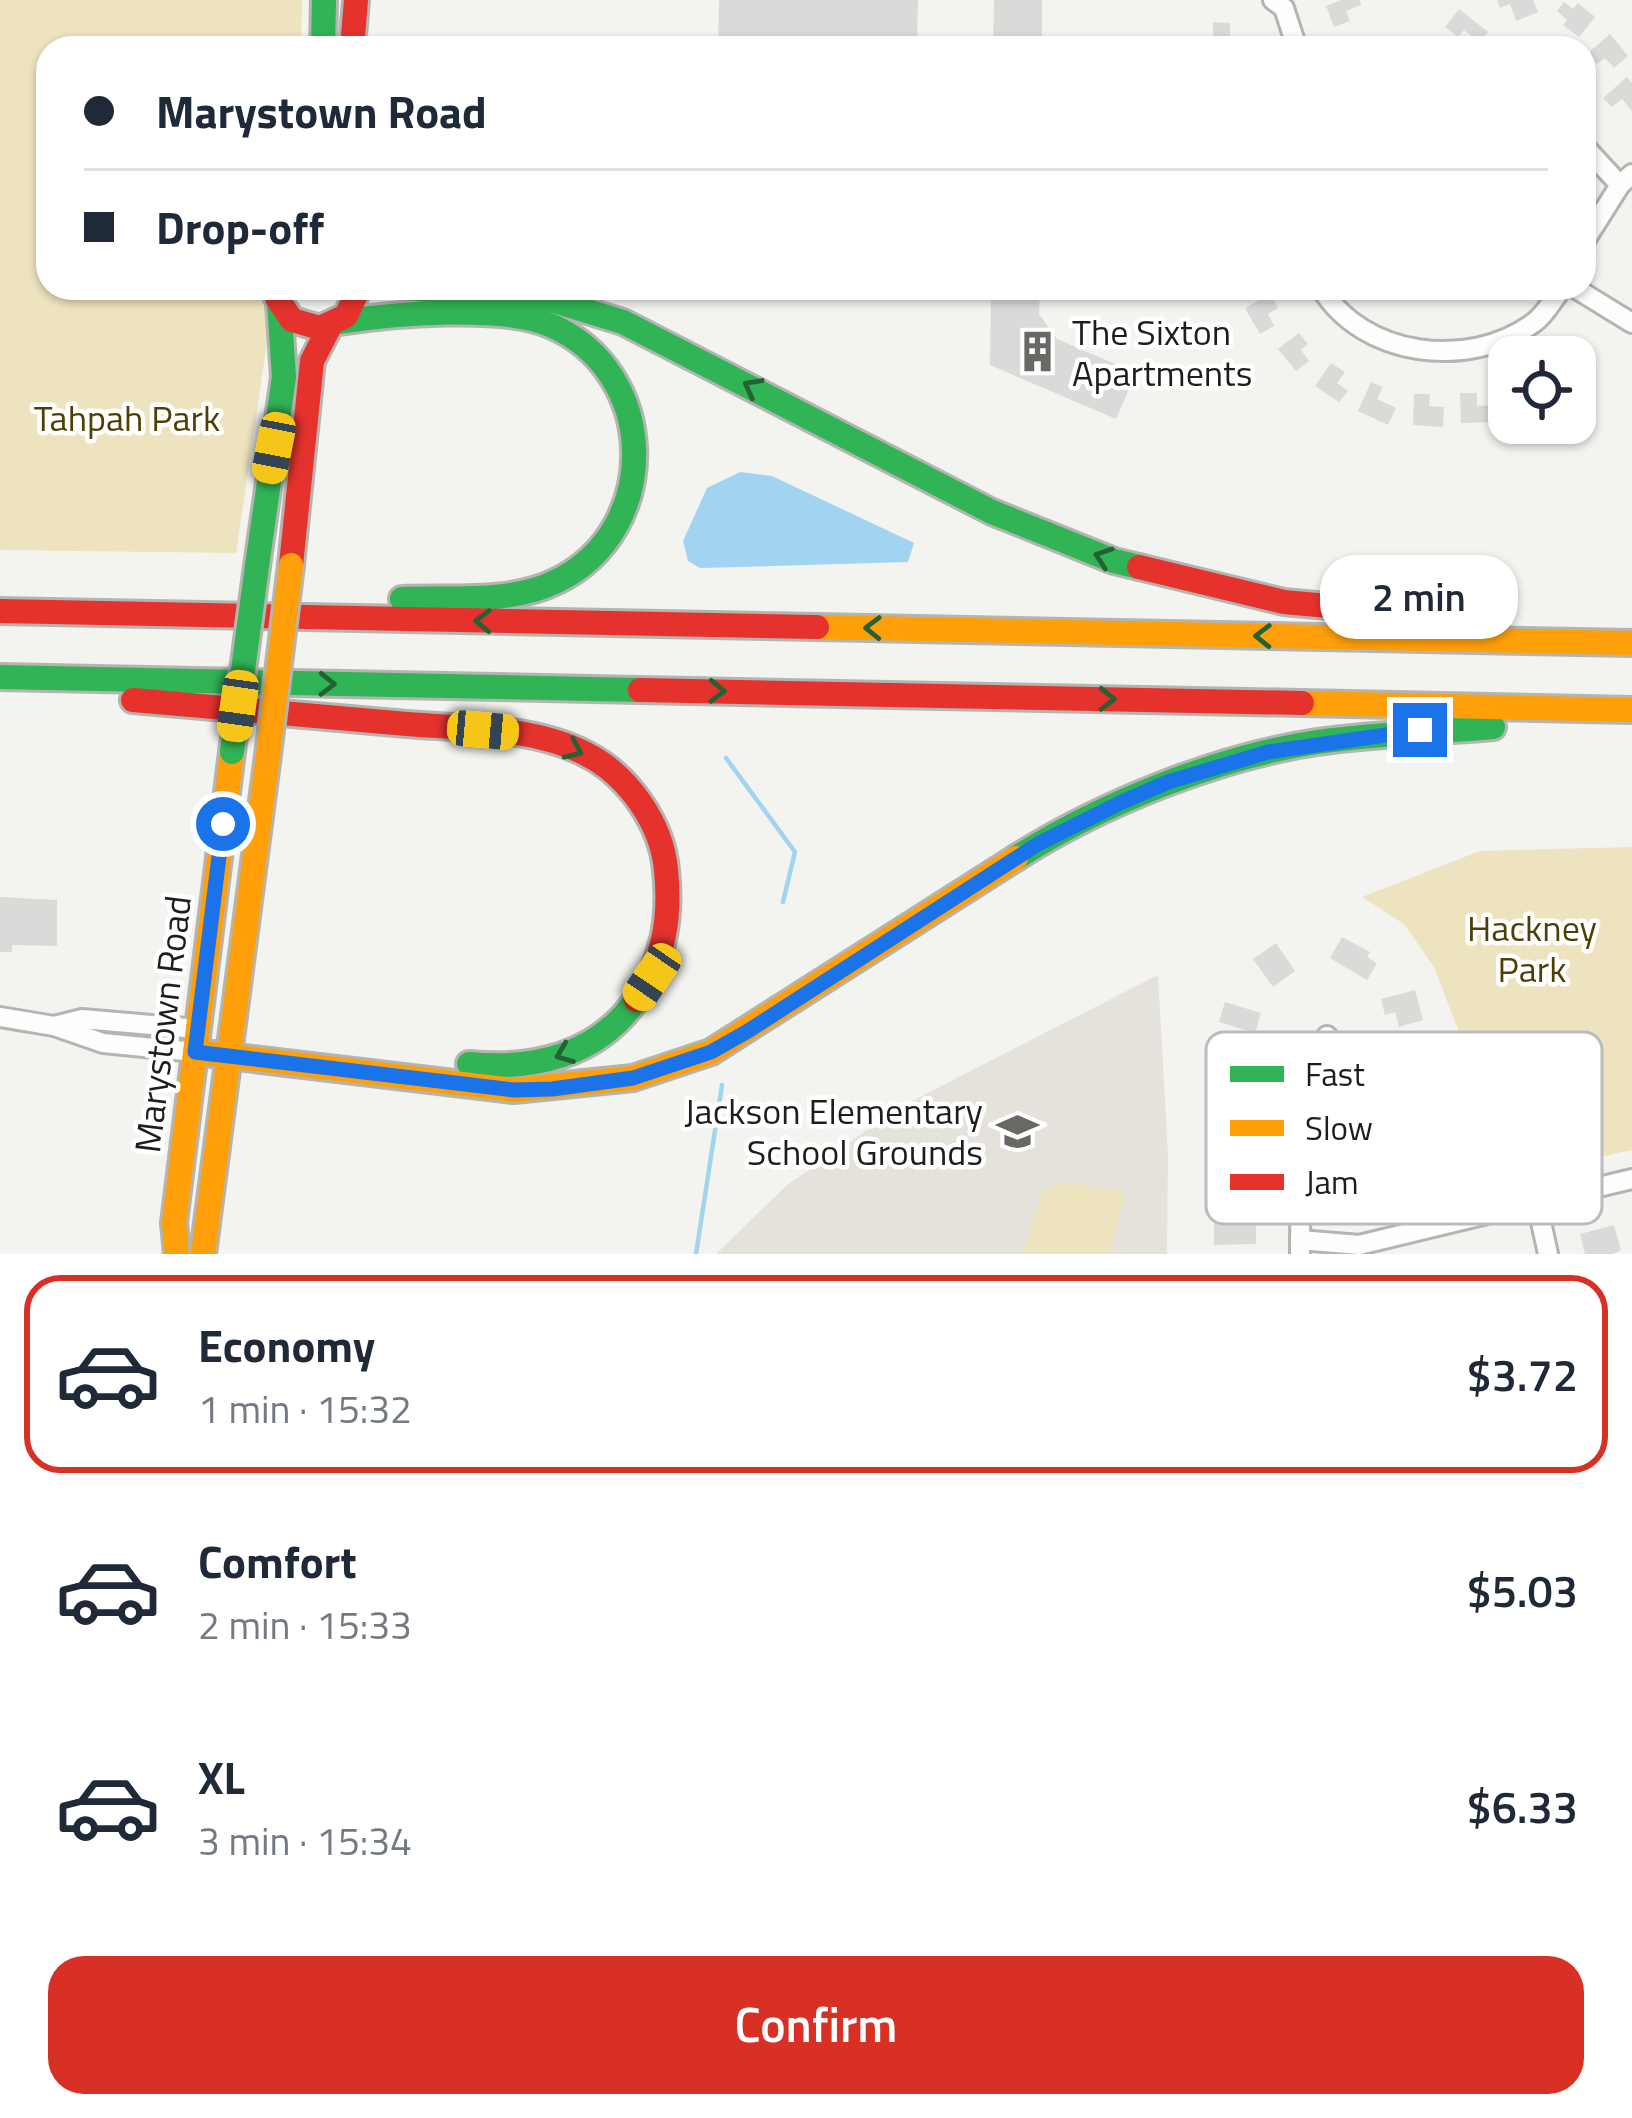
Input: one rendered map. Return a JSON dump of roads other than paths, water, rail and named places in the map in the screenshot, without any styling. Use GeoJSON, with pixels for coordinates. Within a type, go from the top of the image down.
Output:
{"type":"FeatureCollection","features":[{"type":"Feature","properties":{"kind":"main road"},"geometry":{"type":"LineString","coordinates":[[323,36],[324,0]]}},
{"type":"Feature","properties":{"kind":"main road"},"geometry":{"type":"LineString","coordinates":[[353,36],[356,0]]}},
{"type":"Feature","properties":{"kind":"main road","name":"Marystown Road"},"geometry":{"type":"LineString","coordinates":[[177,1254],[174,1223],[284,377],[277,300]]}},
{"type":"Feature","properties":{"kind":"main road"},"geometry":{"type":"LineString","coordinates":[[108,613],[529,590],[558,581],[604,546],[632,497],[634,418],[606,365],[579,340],[546,323],[507,319],[379,314],[334,324],[301,325],[280,300]]}},
{"type":"Feature","properties":{"kind":"main road","name":"Marystown Road"},"geometry":{"type":"LineString","coordinates":[[203,1254],[303,478],[312,361],[321,337],[355,300]]}},
{"type":"Feature","properties":{"kind":"main road"},"geometry":{"type":"LineString","coordinates":[[551,300],[622,322],[992,512],[1053,539],[1152,572],[1284,602],[1582,629],[1632,640]]}},
{"type":"Feature","properties":{"kind":"main road"},"geometry":{"type":"LineString","coordinates":[[0,611],[1632,640]]}},
{"type":"Feature","properties":{"kind":"main road"},"geometry":{"type":"LineString","coordinates":[[0,677],[1632,712]]}},
{"type":"Feature","properties":{"kind":"main road"},"geometry":{"type":"LineString","coordinates":[[0,690],[527,734],[561,743],[609,770],[644,806],[661,840],[670,877],[665,946],[652,977],[617,1024],[569,1054],[506,1067],[232,1045]]}},
{"type":"Feature","properties":{"kind":"main road"},"geometry":{"type":"LineString","coordinates":[[197,1040],[514,1090],[572,1088],[633,1078],[730,1041],[1038,844],[1168,782],[1319,742],[1632,712]]}},
{"type":"Feature","properties":{"kind":"street"},"geometry":{"type":"LineString","coordinates":[[1273,0],[1284,8],[1294,36]]}},
{"type":"Feature","properties":{"kind":"street"},"geometry":{"type":"LineString","coordinates":[[1596,156],[1626,180],[1596,224]]}},
{"type":"Feature","properties":{"kind":"street"},"geometry":{"type":"LineString","coordinates":[[1334,300],[1375,339],[1436,353],[1496,344],[1535,322],[1552,300]]}},
{"type":"Feature","properties":{"kind":"street"},"geometry":{"type":"LineString","coordinates":[[1595,300],[1632,323]]}},
{"type":"Feature","properties":{"kind":"street"},"geometry":{"type":"LineString","coordinates":[[0,1017],[54,1026],[82,1019],[197,1040]]}},
{"type":"Feature","properties":{"kind":"street"},"geometry":{"type":"LineString","coordinates":[[1602,1185],[1632,1179]]}},
{"type":"Feature","properties":{"kind":"street"},"geometry":{"type":"LineString","coordinates":[[1300,1247],[1359,1245],[1440,1224]]}},
{"type":"Feature","properties":{"kind":"street"},"geometry":{"type":"LineString","coordinates":[[1541,1224],[1548,1254]]}},
{"type":"Feature","properties":{"kind":"water"},"geometry":{"type":"Polygon","coordinates":[[[740,472],[772,476],[914,543],[908,562],[700,568],[688,561],[683,541],[707,488],[740,472]]]}},
{"type":"Feature","properties":{"kind":"waterway"},"geometry":{"type":"LineString","coordinates":[[726,758],[795,852],[783,902]]}},
{"type":"Feature","properties":{"kind":"waterway"},"geometry":{"type":"LineString","coordinates":[[696,1254],[722,1085]]}},
{"type":"Feature","properties":{"kind":"place","name":"The Sixton Apartments"},"geometry":{"type":"Point","coordinates":[1038,352]}},
{"type":"Feature","properties":{"kind":"place","name":"Jackson Elementary School Grounds"},"geometry":{"type":"Point","coordinates":[1017,1131]}},
{"type":"Feature","properties":{"kind":"park label","name":"Tahpah Park"},"geometry":{"type":"Point","coordinates":[127,417]}},
{"type":"Feature","properties":{"kind":"park label","name":"Hackney Park"},"geometry":{"type":"Point","coordinates":[1532,948]}}]}
